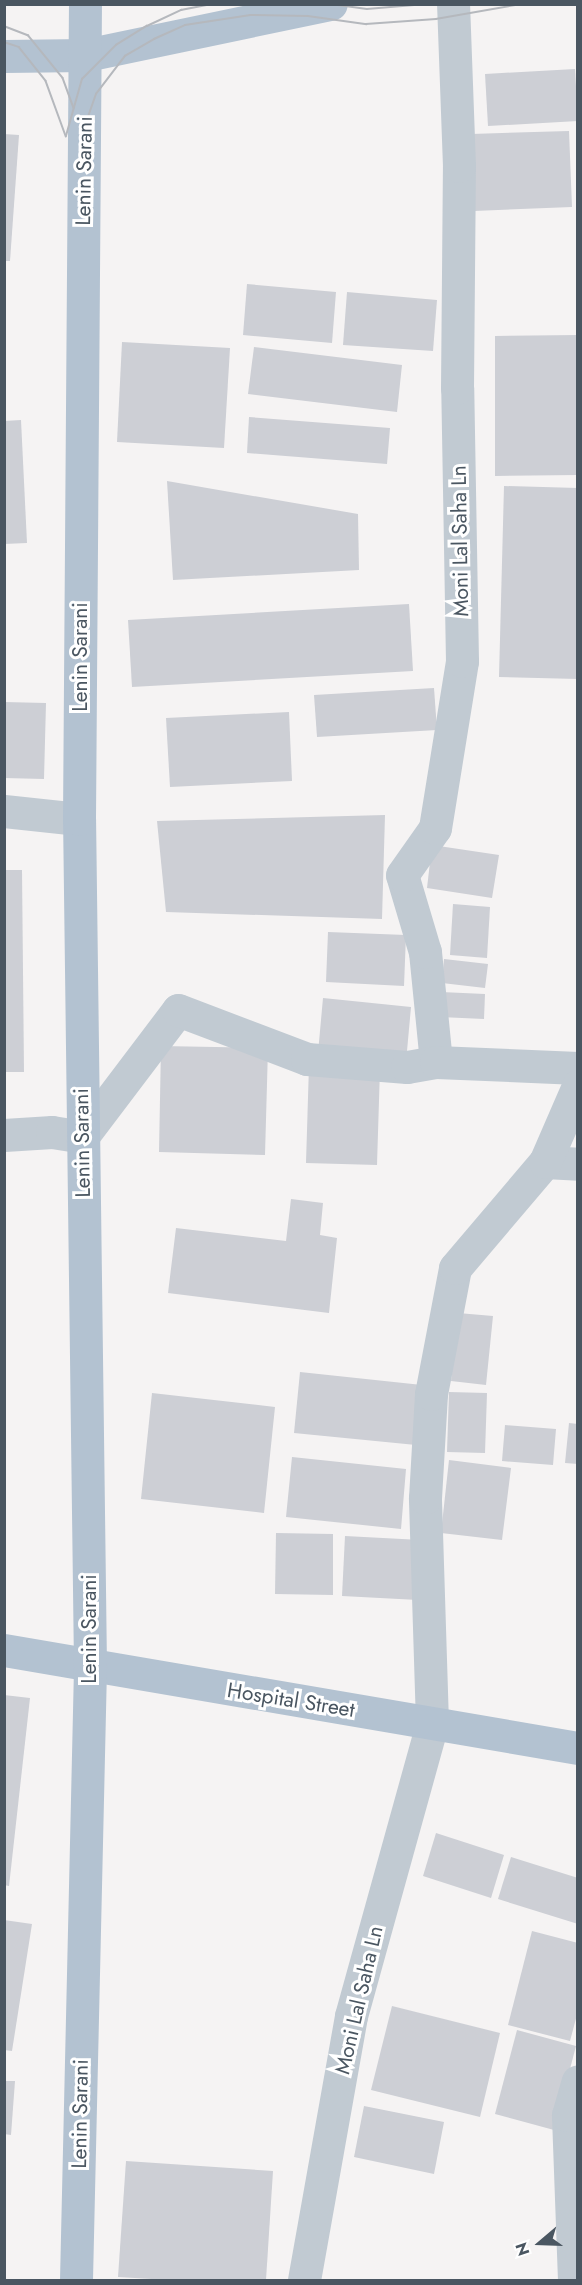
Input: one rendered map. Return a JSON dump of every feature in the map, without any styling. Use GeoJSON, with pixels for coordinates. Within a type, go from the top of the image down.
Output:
{"type":"FeatureCollection","features":[{"type":"Feature","properties":{"kind":"main road","name":"Lenin Sarani"},"geometry":{"type":"LineString","coordinates":[[76,2280],[90,1666],[79,819],[85,4]]}},
{"type":"Feature","properties":{"kind":"main road"},"geometry":{"type":"LineString","coordinates":[[4,56],[86,55],[331,4]]}},
{"type":"Feature","properties":{"kind":"main road","name":"Hospital Street"},"geometry":{"type":"LineString","coordinates":[[4,1650],[578,1748]]}},
{"type":"Feature","properties":{"kind":"street","name":"Moni Lal Saha Ln"},"geometry":{"type":"LineString","coordinates":[[436,1062],[425,952],[402,874],[435,828],[462,661],[458,388],[459,166],[453,4]]}},
{"type":"Feature","properties":{"kind":"street"},"geometry":{"type":"LineString","coordinates":[[4,811],[79,819]]}},
{"type":"Feature","properties":{"kind":"street"},"geometry":{"type":"LineString","coordinates":[[4,1135],[52,1132],[82,1137],[178,1010],[307,1059],[408,1067],[436,1062],[578,1068]]}},
{"type":"Feature","properties":{"kind":"street","name":"Moni Lal Saha Ln"},"geometry":{"type":"LineString","coordinates":[[304,2280],[351,2016],[432,1723],[425,1498],[431,1394],[455,1268],[545,1162],[578,1086]]}},
{"type":"Feature","properties":{"kind":"street"},"geometry":{"type":"LineString","coordinates":[[545,1162],[578,1164]]}},
{"type":"Feature","properties":{"kind":"street"},"geometry":{"type":"LineString","coordinates":[[574,2280],[568,2115],[578,2081]]}},
{"type":"Feature","properties":{"kind":"building"},"geometry":{"type":"Polygon","coordinates":[[[575,69],[578,121],[488,126],[485,74],[575,69]]]}},
{"type":"Feature","properties":{"kind":"building"},"geometry":{"type":"Polygon","coordinates":[[[569,131],[572,207],[474,211],[471,134],[569,131]]]}},
{"type":"Feature","properties":{"kind":"building"},"geometry":{"type":"Polygon","coordinates":[[[4,134],[19,135],[10,261],[4,261],[4,134]]]}},
{"type":"Feature","properties":{"kind":"building"},"geometry":{"type":"Polygon","coordinates":[[[247,284],[336,292],[332,343],[243,335],[247,284]]]}},
{"type":"Feature","properties":{"kind":"building"},"geometry":{"type":"Polygon","coordinates":[[[347,292],[437,300],[433,351],[343,345],[347,292]]]}},
{"type":"Feature","properties":{"kind":"building"},"geometry":{"type":"Polygon","coordinates":[[[578,335],[578,475],[495,476],[495,336],[578,335]]]}},
{"type":"Feature","properties":{"kind":"building"},"geometry":{"type":"Polygon","coordinates":[[[122,342],[230,348],[224,448],[117,442],[122,342]]]}},
{"type":"Feature","properties":{"kind":"building"},"geometry":{"type":"Polygon","coordinates":[[[254,347],[402,365],[397,412],[248,394],[254,347]]]}},
{"type":"Feature","properties":{"kind":"building"},"geometry":{"type":"Polygon","coordinates":[[[249,417],[390,428],[387,464],[247,453],[249,417]]]}},
{"type":"Feature","properties":{"kind":"building"},"geometry":{"type":"Polygon","coordinates":[[[21,420],[27,543],[4,544],[4,421],[21,420]]]}},
{"type":"Feature","properties":{"kind":"building"},"geometry":{"type":"Polygon","coordinates":[[[167,481],[358,514],[359,570],[173,580],[167,481]]]}},
{"type":"Feature","properties":{"kind":"building"},"geometry":{"type":"Polygon","coordinates":[[[504,486],[578,488],[578,679],[499,677],[504,486]]]}},
{"type":"Feature","properties":{"kind":"building"},"geometry":{"type":"Polygon","coordinates":[[[409,604],[413,671],[132,687],[128,620],[409,604]]]}},
{"type":"Feature","properties":{"kind":"building"},"geometry":{"type":"Polygon","coordinates":[[[434,688],[437,730],[317,737],[314,695],[434,688]]]}},
{"type":"Feature","properties":{"kind":"building"},"geometry":{"type":"Polygon","coordinates":[[[4,702],[46,703],[44,779],[4,778],[4,702]]]}},
{"type":"Feature","properties":{"kind":"building"},"geometry":{"type":"Polygon","coordinates":[[[289,712],[292,781],[170,787],[166,718],[289,712]]]}},
{"type":"Feature","properties":{"kind":"building"},"geometry":{"type":"Polygon","coordinates":[[[385,815],[382,919],[166,912],[157,821],[385,815]]]}},
{"type":"Feature","properties":{"kind":"building"},"geometry":{"type":"Polygon","coordinates":[[[432,845],[499,855],[492,898],[427,888],[432,845]]]}},
{"type":"Feature","properties":{"kind":"building"},"geometry":{"type":"Polygon","coordinates":[[[4,870],[22,870],[24,1072],[4,1072],[4,870]]]}},
{"type":"Feature","properties":{"kind":"building"},"geometry":{"type":"Polygon","coordinates":[[[453,904],[490,907],[487,958],[450,955],[453,904]]]}},
{"type":"Feature","properties":{"kind":"building"},"geometry":{"type":"Polygon","coordinates":[[[328,932],[406,935],[404,986],[326,982],[328,932]]]}},
{"type":"Feature","properties":{"kind":"building"},"geometry":{"type":"Polygon","coordinates":[[[444,959],[488,964],[485,988],[442,983],[444,959]]]}},
{"type":"Feature","properties":{"kind":"building"},"geometry":{"type":"Polygon","coordinates":[[[441,992],[485,994],[484,1019],[440,1017],[441,992]]]}},
{"type":"Feature","properties":{"kind":"building"},"geometry":{"type":"Polygon","coordinates":[[[323,998],[411,1007],[406,1062],[318,1053],[323,998]]]}},
{"type":"Feature","properties":{"kind":"building"},"geometry":{"type":"Polygon","coordinates":[[[161,1046],[268,1048],[265,1155],[159,1152],[161,1046]]]}},
{"type":"Feature","properties":{"kind":"building"},"geometry":{"type":"Polygon","coordinates":[[[309,1065],[380,1068],[377,1165],[306,1163],[309,1065]]]}},
{"type":"Feature","properties":{"kind":"building"},"geometry":{"type":"Polygon","coordinates":[[[291,1199],[323,1203],[320,1235],[337,1238],[329,1313],[168,1293],[176,1228],[286,1241],[291,1199]]]}},
{"type":"Feature","properties":{"kind":"building"},"geometry":{"type":"Polygon","coordinates":[[[458,1313],[493,1316],[486,1385],[451,1381],[458,1313]]]}},
{"type":"Feature","properties":{"kind":"building"},"geometry":{"type":"Polygon","coordinates":[[[300,1372],[422,1385],[416,1445],[294,1433],[300,1372]]]}},
{"type":"Feature","properties":{"kind":"building"},"geometry":{"type":"Polygon","coordinates":[[[449,1392],[487,1393],[485,1453],[447,1452],[449,1392]]]}},
{"type":"Feature","properties":{"kind":"building"},"geometry":{"type":"Polygon","coordinates":[[[152,1393],[275,1407],[264,1513],[141,1499],[152,1393]]]}},
{"type":"Feature","properties":{"kind":"building"},"geometry":{"type":"Polygon","coordinates":[[[569,1423],[578,1424],[578,1464],[565,1463],[569,1423]]]}},
{"type":"Feature","properties":{"kind":"building"},"geometry":{"type":"Polygon","coordinates":[[[505,1425],[556,1429],[553,1465],[502,1461],[505,1425]]]}},
{"type":"Feature","properties":{"kind":"building"},"geometry":{"type":"Polygon","coordinates":[[[292,1457],[406,1469],[401,1529],[286,1517],[292,1457]]]}},
{"type":"Feature","properties":{"kind":"building"},"geometry":{"type":"Polygon","coordinates":[[[449,1460],[511,1468],[502,1540],[441,1533],[449,1460]]]}},
{"type":"Feature","properties":{"kind":"building"},"geometry":{"type":"Polygon","coordinates":[[[276,1533],[333,1534],[333,1595],[275,1594],[276,1533]]]}},
{"type":"Feature","properties":{"kind":"building"},"geometry":{"type":"Polygon","coordinates":[[[345,1536],[421,1540],[418,1600],[342,1596],[345,1536]]]}},
{"type":"Feature","properties":{"kind":"building"},"geometry":{"type":"Polygon","coordinates":[[[4,1695],[30,1698],[9,1886],[4,1885],[4,1695]]]}},
{"type":"Feature","properties":{"kind":"building"},"geometry":{"type":"Polygon","coordinates":[[[436,1833],[504,1855],[491,1898],[423,1876],[436,1833]]]}},
{"type":"Feature","properties":{"kind":"building"},"geometry":{"type":"Polygon","coordinates":[[[511,1857],[578,1878],[578,1924],[498,1899],[511,1857]]]}},
{"type":"Feature","properties":{"kind":"building"},"geometry":{"type":"Polygon","coordinates":[[[4,1920],[32,1924],[12,2051],[4,2050],[4,1920]]]}},
{"type":"Feature","properties":{"kind":"building"},"geometry":{"type":"Polygon","coordinates":[[[532,1931],[578,1943],[578,2011],[570,2041],[508,2025],[532,1931]]]}},
{"type":"Feature","properties":{"kind":"building"},"geometry":{"type":"Polygon","coordinates":[[[392,2006],[500,2033],[480,2117],[371,2090],[392,2006]]]}},
{"type":"Feature","properties":{"kind":"building"},"geometry":{"type":"Polygon","coordinates":[[[517,2030],[576,2046],[554,2130],[495,2114],[517,2030]]]}},
{"type":"Feature","properties":{"kind":"building"},"geometry":{"type":"Polygon","coordinates":[[[4,2081],[15,2081],[11,2135],[4,2134],[4,2081]]]}},
{"type":"Feature","properties":{"kind":"building"},"geometry":{"type":"Polygon","coordinates":[[[364,2106],[444,2122],[434,2174],[354,2157],[364,2106]]]}},
{"type":"Feature","properties":{"kind":"building"},"geometry":{"type":"Polygon","coordinates":[[[126,2161],[273,2171],[266,2280],[168,2280],[118,2277],[126,2161]]]}},
{"type":"Feature","properties":{"kind":"tram line"},"geometry":{"type":"LineString","coordinates":[[66,136],[82,79],[116,45],[147,26],[181,10],[211,4]]}},
{"type":"Feature","properties":{"kind":"tram line"},"geometry":{"type":"LineString","coordinates":[[331,4],[367,9],[426,4]]}},
{"type":"Feature","properties":{"kind":"tram line"},"geometry":{"type":"LineString","coordinates":[[82,134],[96,94],[125,56],[185,25],[250,15],[308,16],[366,24],[436,19],[521,4]]}},
{"type":"Feature","properties":{"kind":"tram line"},"geometry":{"type":"LineString","coordinates":[[4,26],[28,35],[63,78],[74,108]]}},
{"type":"Feature","properties":{"kind":"tram line"},"geometry":{"type":"LineString","coordinates":[[4,42],[19,47],[46,81],[66,136]]}}]}
